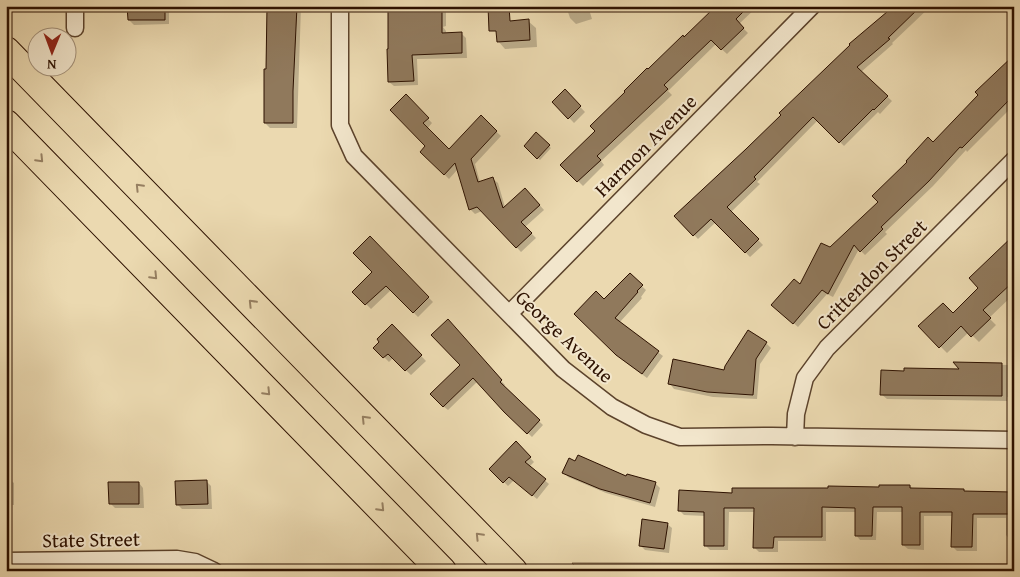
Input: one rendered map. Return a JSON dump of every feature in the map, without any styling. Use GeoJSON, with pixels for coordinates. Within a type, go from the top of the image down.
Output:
{"type":"FeatureCollection","features":[{"type":"Feature","properties":{"kind":"highway"},"geometry":{"type":"LineString","coordinates":[[6,51],[513,571]]}},
{"type":"Feature","properties":{"kind":"highway"},"geometry":{"type":"LineString","coordinates":[[6,124],[442,571]]}},
{"type":"Feature","properties":{"kind":"street"},"geometry":{"type":"LineString","coordinates":[[75,6],[75,28]]}},
{"type":"Feature","properties":{"kind":"street","name":"George Avenue"},"geometry":{"type":"LineString","coordinates":[[340,6],[340,125],[354,156],[564,369],[612,407],[646,425],[680,437],[1014,440]]}},
{"type":"Feature","properties":{"kind":"street","name":"Harmon Avenue"},"geometry":{"type":"LineString","coordinates":[[509,314],[812,6]]}},
{"type":"Feature","properties":{"kind":"street","name":"Crittendon Street"},"geometry":{"type":"LineString","coordinates":[[795,437],[796,414],[805,378],[827,348],[1014,160]]}},
{"type":"Feature","properties":{"kind":"street","name":"State Street"},"geometry":{"type":"LineString","coordinates":[[6,561],[177,559],[203,564],[214,571]]}},
{"type":"Feature","properties":{"kind":"shaded area"},"geometry":{"type":"Polygon","coordinates":[[[572,563],[1014,564],[1014,571],[579,571],[572,563]]]}},
{"type":"Feature","properties":{"kind":"building"},"geometry":{"type":"Polygon","coordinates":[[[127,6],[165,6],[165,20],[128,20],[127,6]]]}},
{"type":"Feature","properties":{"kind":"building"},"geometry":{"type":"Polygon","coordinates":[[[267,6],[297,6],[293,123],[264,123],[267,6]]]}},
{"type":"Feature","properties":{"kind":"building"},"geometry":{"type":"Polygon","coordinates":[[[388,6],[442,6],[442,33],[462,32],[462,53],[412,55],[414,81],[388,82],[388,6]]]}},
{"type":"Feature","properties":{"kind":"building"},"geometry":{"type":"Polygon","coordinates":[[[488,6],[509,6],[510,21],[529,19],[530,40],[497,42],[496,31],[489,31],[488,6]]]}},
{"type":"Feature","properties":{"kind":"building"},"geometry":{"type":"Polygon","coordinates":[[[716,6],[749,6],[736,19],[744,28],[721,50],[711,40],[664,85],[668,89],[597,156],[601,160],[577,182],[560,165],[595,131],[590,126],[647,68],[683,35],[684,37],[716,6]]]}},
{"type":"Feature","properties":{"kind":"building"},"geometry":{"type":"Polygon","coordinates":[[[894,6],[921,6],[888,38],[890,39],[857,67],[888,96],[839,143],[813,117],[754,177],[756,179],[727,207],[759,239],[745,253],[711,219],[693,236],[674,216],[781,115],[779,113],[849,44],[894,6]]]}},
{"type":"Feature","properties":{"kind":"building"},"geometry":{"type":"Polygon","coordinates":[[[1014,55],[1014,95],[881,227],[883,229],[860,252],[854,245],[828,294],[822,290],[793,324],[771,305],[794,279],[800,284],[821,243],[830,247],[878,202],[872,196],[907,162],[928,137],[933,142],[978,95],[975,92],[1014,55]]]}},
{"type":"Feature","properties":{"kind":"building"},"geometry":{"type":"Polygon","coordinates":[[[565,89],[581,106],[568,119],[552,102],[565,89]]]}},
{"type":"Feature","properties":{"kind":"building"},"geometry":{"type":"Polygon","coordinates":[[[406,94],[429,118],[423,123],[449,149],[481,115],[497,131],[471,159],[478,182],[493,177],[503,208],[525,188],[540,205],[521,222],[532,233],[516,248],[477,207],[469,210],[455,163],[444,175],[420,152],[425,146],[390,110],[406,94]]]}},
{"type":"Feature","properties":{"kind":"building"},"geometry":{"type":"Polygon","coordinates":[[[536,132],[550,145],[537,159],[524,146],[536,132]]]}},
{"type":"Feature","properties":{"kind":"building"},"geometry":{"type":"Polygon","coordinates":[[[1014,235],[1014,281],[983,310],[991,318],[971,337],[961,326],[939,348],[918,326],[943,303],[953,313],[978,288],[969,278],[1014,235]]]}},
{"type":"Feature","properties":{"kind":"building"},"geometry":{"type":"Polygon","coordinates":[[[370,236],[429,297],[413,313],[386,286],[365,305],[352,292],[372,272],[353,253],[370,236]]]}},
{"type":"Feature","properties":{"kind":"building"},"geometry":{"type":"Polygon","coordinates":[[[630,273],[643,285],[615,318],[659,351],[642,374],[616,355],[574,314],[596,291],[604,299],[630,273]]]}},
{"type":"Feature","properties":{"kind":"building"},"geometry":{"type":"Polygon","coordinates":[[[448,319],[502,380],[500,382],[540,420],[527,434],[473,378],[443,407],[430,394],[460,365],[431,335],[448,319]]]}},
{"type":"Feature","properties":{"kind":"building"},"geometry":{"type":"Polygon","coordinates":[[[392,324],[422,355],[405,371],[388,354],[383,358],[373,348],[379,342],[377,339],[392,324]]]}},
{"type":"Feature","properties":{"kind":"building"},"geometry":{"type":"Polygon","coordinates":[[[748,330],[767,342],[756,359],[753,395],[707,392],[668,384],[673,359],[724,370],[748,330]]]}},
{"type":"Feature","properties":{"kind":"building"},"geometry":{"type":"Polygon","coordinates":[[[953,362],[1002,363],[1002,396],[880,395],[881,370],[904,371],[904,368],[959,369],[953,362]]]}},
{"type":"Feature","properties":{"kind":"building"},"geometry":{"type":"Polygon","coordinates":[[[516,441],[531,457],[525,462],[546,479],[532,496],[509,477],[503,483],[489,469],[516,441]]]}},
{"type":"Feature","properties":{"kind":"building"},"geometry":{"type":"Polygon","coordinates":[[[578,455],[626,476],[627,474],[656,482],[650,503],[600,489],[562,473],[569,458],[575,461],[578,455]]]}},
{"type":"Feature","properties":{"kind":"building"},"geometry":{"type":"Polygon","coordinates":[[[207,480],[208,504],[176,505],[175,481],[207,480]]]}},
{"type":"Feature","properties":{"kind":"building"},"geometry":{"type":"Polygon","coordinates":[[[108,482],[139,482],[139,504],[109,504],[108,482]]]}},
{"type":"Feature","properties":{"kind":"building"},"geometry":{"type":"Polygon","coordinates":[[[879,485],[910,485],[910,488],[1012,492],[1012,514],[973,514],[972,547],[951,547],[952,512],[920,512],[920,545],[902,545],[902,507],[873,507],[872,536],[855,536],[855,508],[822,507],[822,537],[774,537],[773,548],[753,548],[754,508],[724,508],[724,546],[704,546],[704,512],[678,511],[679,490],[732,493],[732,488],[879,487],[879,485]]]}},
{"type":"Feature","properties":{"kind":"building"},"geometry":{"type":"Polygon","coordinates":[[[642,519],[668,523],[664,549],[639,546],[642,519]]]}}]}
